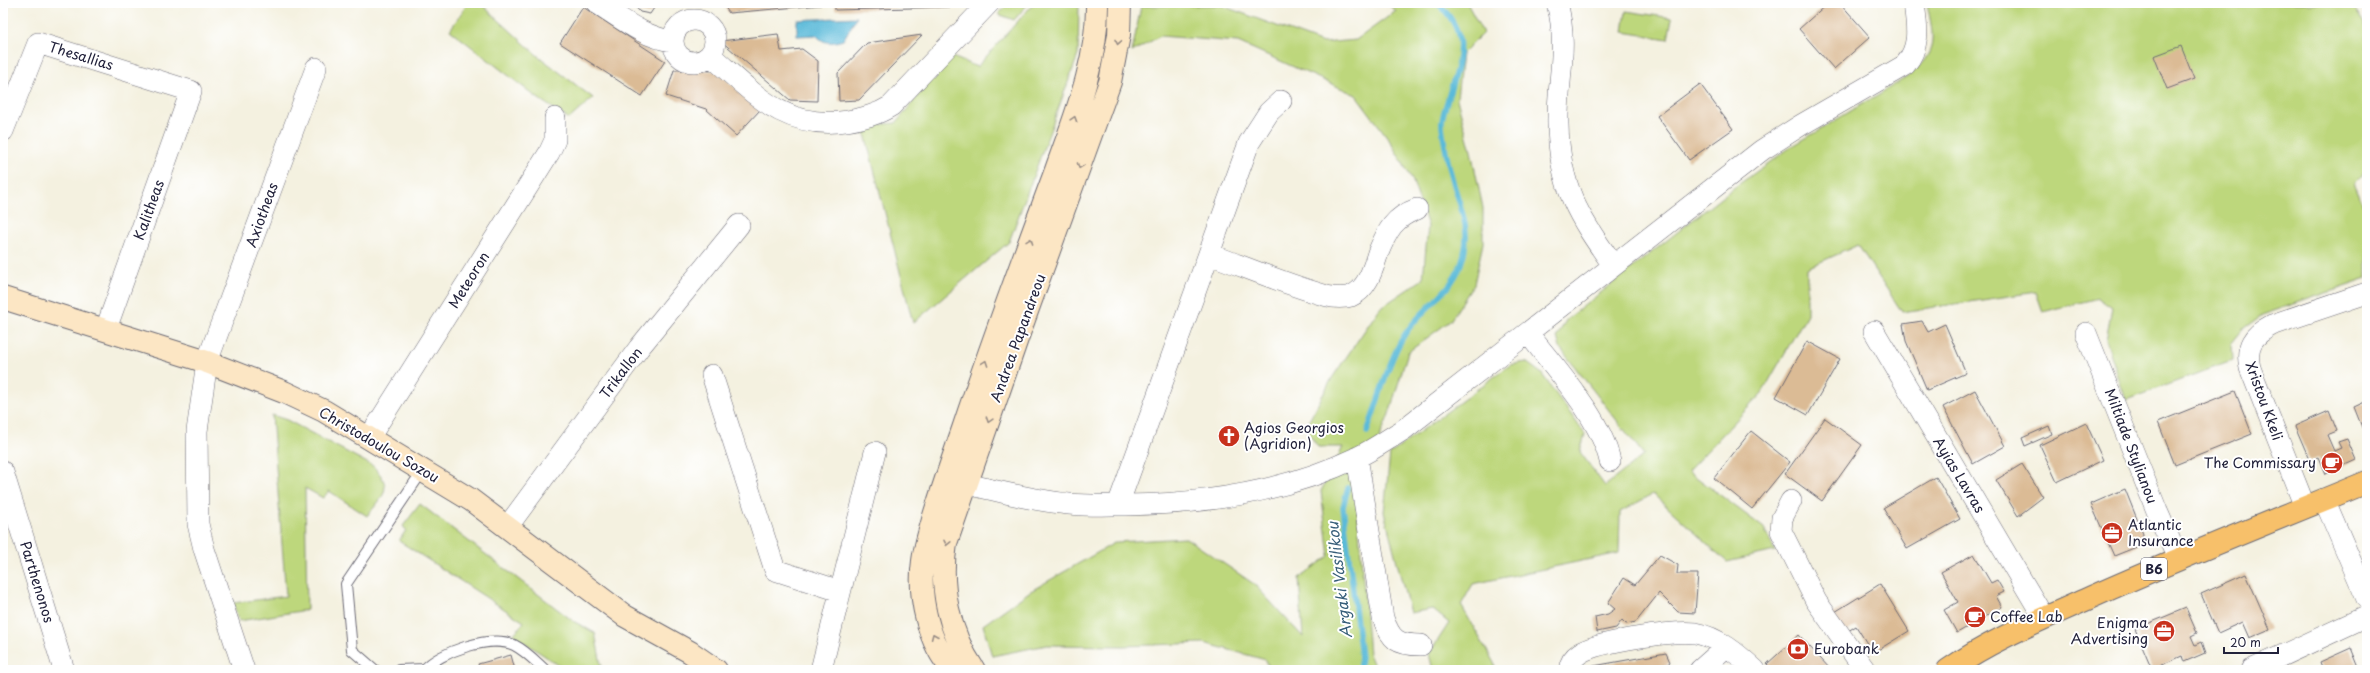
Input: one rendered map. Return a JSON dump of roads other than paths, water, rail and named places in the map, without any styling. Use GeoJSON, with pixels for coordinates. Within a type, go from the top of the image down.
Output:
{"type":"FeatureCollection","features":[{"type":"Feature","properties":{"kind":"main road","name":"B6"},"geometry":{"type":"LineString","coordinates":[[1948,670],[1990,644],[2044,618],[2178,559],[2367,482]]}},
{"type":"Feature","properties":{"kind":"street"},"geometry":{"type":"LineString","coordinates":[[597,3],[641,30],[662,40],[673,41]]}},
{"type":"Feature","properties":{"kind":"street"},"geometry":{"type":"LineString","coordinates":[[710,55],[778,111],[795,119],[836,122],[862,118],[880,113],[891,106],[989,3]]}},
{"type":"Feature","properties":{"kind":"street","name":"Andrea Papandreou"},"geometry":{"type":"LineString","coordinates":[[953,670],[938,647],[930,626],[922,590],[925,548],[945,479],[1074,118],[1089,67],[1098,27],[1097,3]]}},
{"type":"Feature","properties":{"kind":"street","name":"Andrea Papandreou"},"geometry":{"type":"LineString","coordinates":[[974,670],[954,635],[944,580],[944,557],[950,529],[968,484],[998,393],[1110,82],[1119,35],[1120,3]]}},
{"type":"Feature","properties":{"kind":"street"},"geometry":{"type":"LineString","coordinates":[[1557,3],[1562,21],[1564,43],[1558,124],[1564,176],[1569,195],[1579,214],[1613,265]]}},
{"type":"Feature","properties":{"kind":"street"},"geometry":{"type":"LineString","coordinates":[[945,479],[1021,497],[1070,505],[1203,502],[1252,493],[1318,473],[1357,457],[1403,430],[1613,265],[1784,135],[1905,65],[1912,56],[1916,47],[1918,32],[1914,3]]}},
{"type":"Feature","properties":{"kind":"street"},"geometry":{"type":"LineString","coordinates":[[692,11],[707,24],[714,33],[715,45],[710,55],[700,61],[689,61],[679,56],[673,41],[678,26],[692,11]]}},
{"type":"Feature","properties":{"kind":"street","name":"Thesallias"},"geometry":{"type":"LineString","coordinates":[[3,131],[38,43],[191,91]]}},
{"type":"Feature","properties":{"kind":"street","name":"Axiotheas"},"geometry":{"type":"LineString","coordinates":[[244,670],[198,524],[197,431],[207,362],[316,68]]}},
{"type":"Feature","properties":{"kind":"street","name":"Kalitheas"},"geometry":{"type":"LineString","coordinates":[[106,329],[191,91]]}},
{"type":"Feature","properties":{"kind":"street"},"geometry":{"type":"LineString","coordinates":[[1118,505],[1249,143],[1270,112],[1281,102]]}},
{"type":"Feature","properties":{"kind":"street","name":"Meteoron"},"geometry":{"type":"LineString","coordinates":[[369,438],[549,154],[555,140],[555,118]]}},
{"type":"Feature","properties":{"kind":"street"},"geometry":{"type":"LineString","coordinates":[[1209,254],[1328,297],[1351,296],[1361,290],[1368,280],[1384,238],[1392,224],[1400,216],[1417,209]]}},
{"type":"Feature","properties":{"kind":"street","name":"Trikallon"},"geometry":{"type":"LineString","coordinates":[[508,526],[639,348],[739,225]]}},
{"type":"Feature","properties":{"kind":"street","name":"Xristou Kkeli"},"geometry":{"type":"LineString","coordinates":[[2367,293],[2290,317],[2261,331],[2252,339],[2248,347],[2250,368],[2315,503],[2367,599]]}},
{"type":"Feature","properties":{"kind":"street","name":"Christodoulou Sozou"},"geometry":{"type":"LineString","coordinates":[[3,299],[106,329],[207,362],[284,392],[324,412],[423,470],[508,526],[626,616],[690,652],[716,670]]}},
{"type":"Feature","properties":{"kind":"street","name":"Ayias Lavras"},"geometry":{"type":"LineString","coordinates":[[1874,331],[2044,618]]}},
{"type":"Feature","properties":{"kind":"street"},"geometry":{"type":"LineString","coordinates":[[1528,333],[1593,419],[1607,447],[1610,461]]}},
{"type":"Feature","properties":{"kind":"street","name":"Miltiade Stylianou"},"geometry":{"type":"LineString","coordinates":[[2086,333],[2157,511],[2178,559]]}},
{"type":"Feature","properties":{"kind":"street"},"geometry":{"type":"LineString","coordinates":[[712,375],[774,570],[840,591]]}},
{"type":"Feature","properties":{"kind":"street"},"geometry":{"type":"LineString","coordinates":[[820,670],[875,452]]}},
{"type":"Feature","properties":{"kind":"street"},"geometry":{"type":"LineString","coordinates":[[1357,457],[1383,618],[1391,636],[1398,642],[1421,645]]}},
{"type":"Feature","properties":{"kind":"street","name":"Parthenonos"},"geometry":{"type":"LineString","coordinates":[[3,472],[64,670]]}},
{"type":"Feature","properties":{"kind":"street"},"geometry":{"type":"LineString","coordinates":[[1791,501],[1782,518],[1781,531],[1816,601],[1865,670]]}},
{"type":"Feature","properties":{"kind":"street"},"geometry":{"type":"LineString","coordinates":[[2251,670],[2367,616]]}},
{"type":"Feature","properties":{"kind":"street"},"geometry":{"type":"LineString","coordinates":[[1569,670],[1573,658],[1592,648],[1677,632],[1696,633],[1711,638],[1726,647],[1754,670]]}},
{"type":"Feature","properties":{"kind":"street"},"geometry":{"type":"LineString","coordinates":[[1700,670],[1726,647]]}},
{"type":"Feature","properties":{"kind":"lane"},"geometry":{"type":"LineString","coordinates":[[375,670],[352,650],[346,584],[423,470]]}},
{"type":"Feature","properties":{"kind":"lane"},"geometry":{"type":"LineString","coordinates":[[399,670],[424,669],[430,662],[454,650],[492,641],[513,644],[545,670]]}},
{"type":"Feature","properties":{"kind":"water"},"geometry":{"type":"Polygon","coordinates":[[[857,17],[843,40],[826,42],[816,35],[797,36],[797,20],[857,17]]]}},
{"type":"Feature","properties":{"kind":"waterway","name":"Argaki Vasilikou"},"geometry":{"type":"LineString","coordinates":[[1367,432],[1388,369],[1399,345],[1412,325],[1450,284],[1461,264],[1466,243],[1465,224],[1454,185],[1444,141],[1442,123],[1443,114],[1458,62],[1460,50],[1459,38],[1455,26],[1448,15],[1437,3]]}},
{"type":"Feature","properties":{"kind":"waterway","name":"Argaki Vasilikou"},"geometry":{"type":"LineString","coordinates":[[1348,488],[1343,507],[1361,657],[1359,670]]}},
{"type":"Feature","properties":{"kind":"place","name":"Agios Georgios (Agridion)"},"geometry":{"type":"Point","coordinates":[1229,436]}},
{"type":"Feature","properties":{"kind":"place","name":"The Commissary"},"geometry":{"type":"Point","coordinates":[2332,463]}},
{"type":"Feature","properties":{"kind":"place","name":"Atlantic Insurance"},"geometry":{"type":"Point","coordinates":[2112,533]}},
{"type":"Feature","properties":{"kind":"place","name":"Coffee Lab"},"geometry":{"type":"Point","coordinates":[1975,617]}},
{"type":"Feature","properties":{"kind":"place","name":"Enigma Advertising"},"geometry":{"type":"Point","coordinates":[2164,631]}},
{"type":"Feature","properties":{"kind":"place","name":"Eurobank"},"geometry":{"type":"Point","coordinates":[1798,649]}}]}
